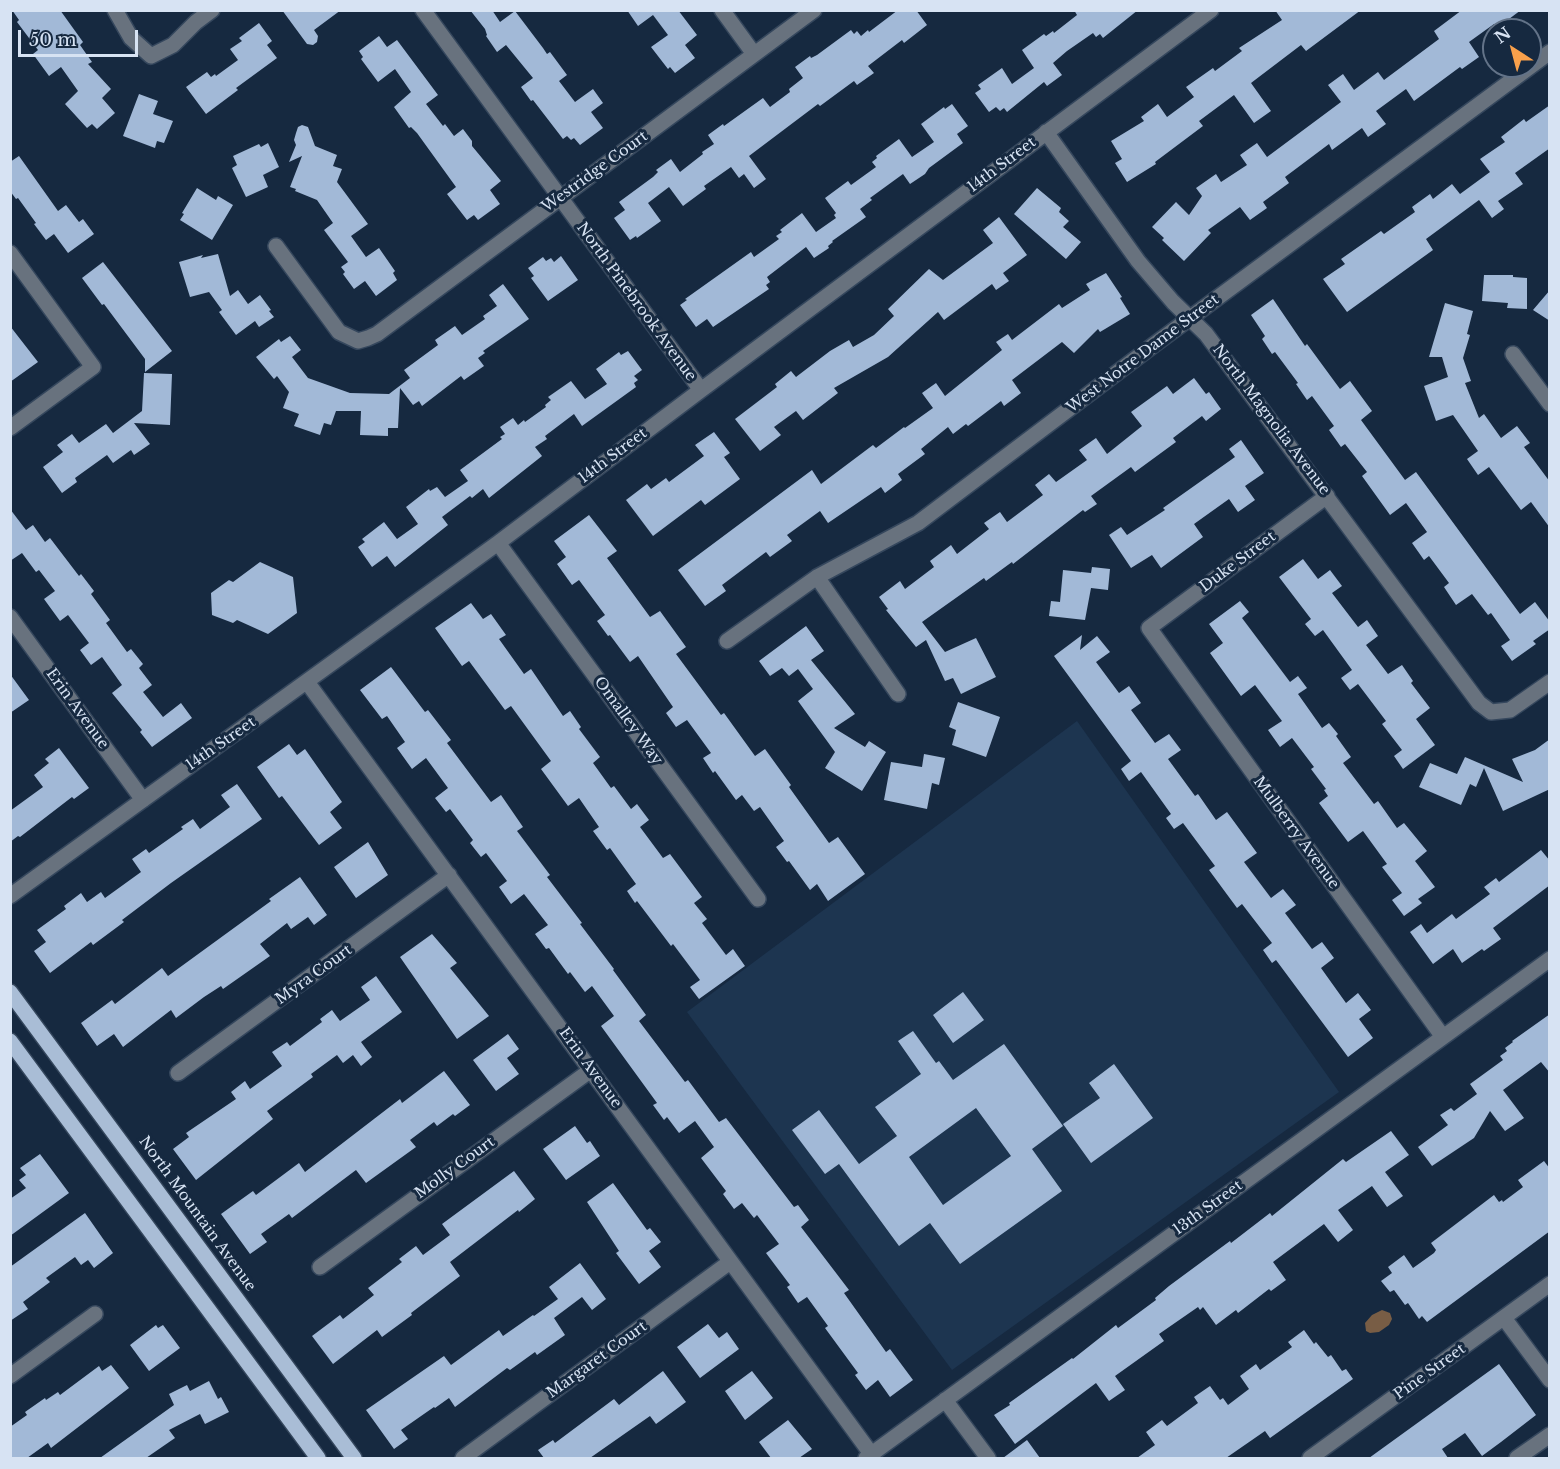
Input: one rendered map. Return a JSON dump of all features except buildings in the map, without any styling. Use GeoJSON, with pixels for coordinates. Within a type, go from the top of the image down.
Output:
{"type":"FeatureCollection","features":[{"type":"Feature","properties":{"kind":"main road","name":"North Mountain Avenue"},"geometry":{"type":"LineString","coordinates":[[10,992],[354,1458]]}},
{"type":"Feature","properties":{"kind":"main road"},"geometry":{"type":"LineString","coordinates":[[10,1041],[318,1458]]}},
{"type":"Feature","properties":{"kind":"street"},"geometry":{"type":"LineString","coordinates":[[115,10],[131,38],[151,56],[173,45],[212,10]]}},
{"type":"Feature","properties":{"kind":"street","name":"North Pinebrook Avenue"},"geometry":{"type":"LineString","coordinates":[[423,10],[701,390]]}},
{"type":"Feature","properties":{"kind":"street"},"geometry":{"type":"LineString","coordinates":[[722,10],[754,54]]}},
{"type":"Feature","properties":{"kind":"street","name":"Westridge Court"},"geometry":{"type":"LineString","coordinates":[[276,246],[339,332],[358,340],[377,334],[813,10]]}},
{"type":"Feature","properties":{"kind":"street","name":"14th Street"},"geometry":{"type":"LineString","coordinates":[[10,896],[498,543],[1211,10]]}},
{"type":"Feature","properties":{"kind":"street","name":"West Notre Dame Street"},"geometry":{"type":"LineString","coordinates":[[727,641],[817,577],[918,523],[1190,318],[1550,52]]}},
{"type":"Feature","properties":{"kind":"street","name":"North Magnolia Avenue"},"geometry":{"type":"LineString","coordinates":[[1046,132],[1138,261],[1173,302],[1206,334],[1479,703],[1491,712],[1510,710],[1550,682]]}},
{"type":"Feature","properties":{"kind":"street"},"geometry":{"type":"LineString","coordinates":[[10,253],[93,367],[10,428]]}},
{"type":"Feature","properties":{"kind":"street"},"geometry":{"type":"LineString","coordinates":[[1513,354],[1550,404]]}},
{"type":"Feature","properties":{"kind":"street","name":"Duke Street"},"geometry":{"type":"LineString","coordinates":[[1149,628],[1327,496]]}},
{"type":"Feature","properties":{"kind":"street","name":"Omalley Way"},"geometry":{"type":"LineString","coordinates":[[498,543],[758,899]]}},
{"type":"Feature","properties":{"kind":"street"},"geometry":{"type":"LineString","coordinates":[[817,577],[898,694]]}},
{"type":"Feature","properties":{"kind":"street","name":"Erin Avenue"},"geometry":{"type":"LineString","coordinates":[[10,617],[143,800]]}},
{"type":"Feature","properties":{"kind":"street","name":"Mulberry Avenue"},"geometry":{"type":"LineString","coordinates":[[1149,628],[1443,1037]]}},
{"type":"Feature","properties":{"kind":"street","name":"Erin Avenue"},"geometry":{"type":"LineString","coordinates":[[308,682],[869,1456]]}},
{"type":"Feature","properties":{"kind":"street","name":"Myra Court"},"geometry":{"type":"LineString","coordinates":[[178,1073],[449,875]]}},
{"type":"Feature","properties":{"kind":"street","name":"13th Street"},"geometry":{"type":"LineString","coordinates":[[869,1456],[1550,958]]}},
{"type":"Feature","properties":{"kind":"street","name":"Molly Court"},"geometry":{"type":"LineString","coordinates":[[320,1268],[591,1070]]}},
{"type":"Feature","properties":{"kind":"street","name":"Margaret Court"},"geometry":{"type":"LineString","coordinates":[[464,1458],[730,1262]]}},
{"type":"Feature","properties":{"kind":"street","name":"Pine Street"},"geometry":{"type":"LineString","coordinates":[[1310,1458],[1550,1284]]}},
{"type":"Feature","properties":{"kind":"street"},"geometry":{"type":"LineString","coordinates":[[10,1376],[95,1314]]}},
{"type":"Feature","properties":{"kind":"street"},"geometry":{"type":"LineString","coordinates":[[1504,1318],[1550,1380]]}},
{"type":"Feature","properties":{"kind":"street"},"geometry":{"type":"LineString","coordinates":[[945,1400],[988,1458]]}},
{"type":"Feature","properties":{"kind":"street"},"geometry":{"type":"LineString","coordinates":[[1517,1458],[1550,1435]]}},
{"type":"Feature","properties":{"kind":"shaded area"},"geometry":{"type":"Polygon","coordinates":[[[1077,721],[1339,1092],[952,1370],[687,1012],[1077,721]]]}},
{"type":"Feature","properties":{"kind":"shaded area"},"geometry":{"type":"Polygon","coordinates":[[[1382,1310],[1390,1313],[1392,1319],[1389,1325],[1379,1332],[1366,1331],[1365,1323],[1372,1315],[1382,1310]]]}}]}
